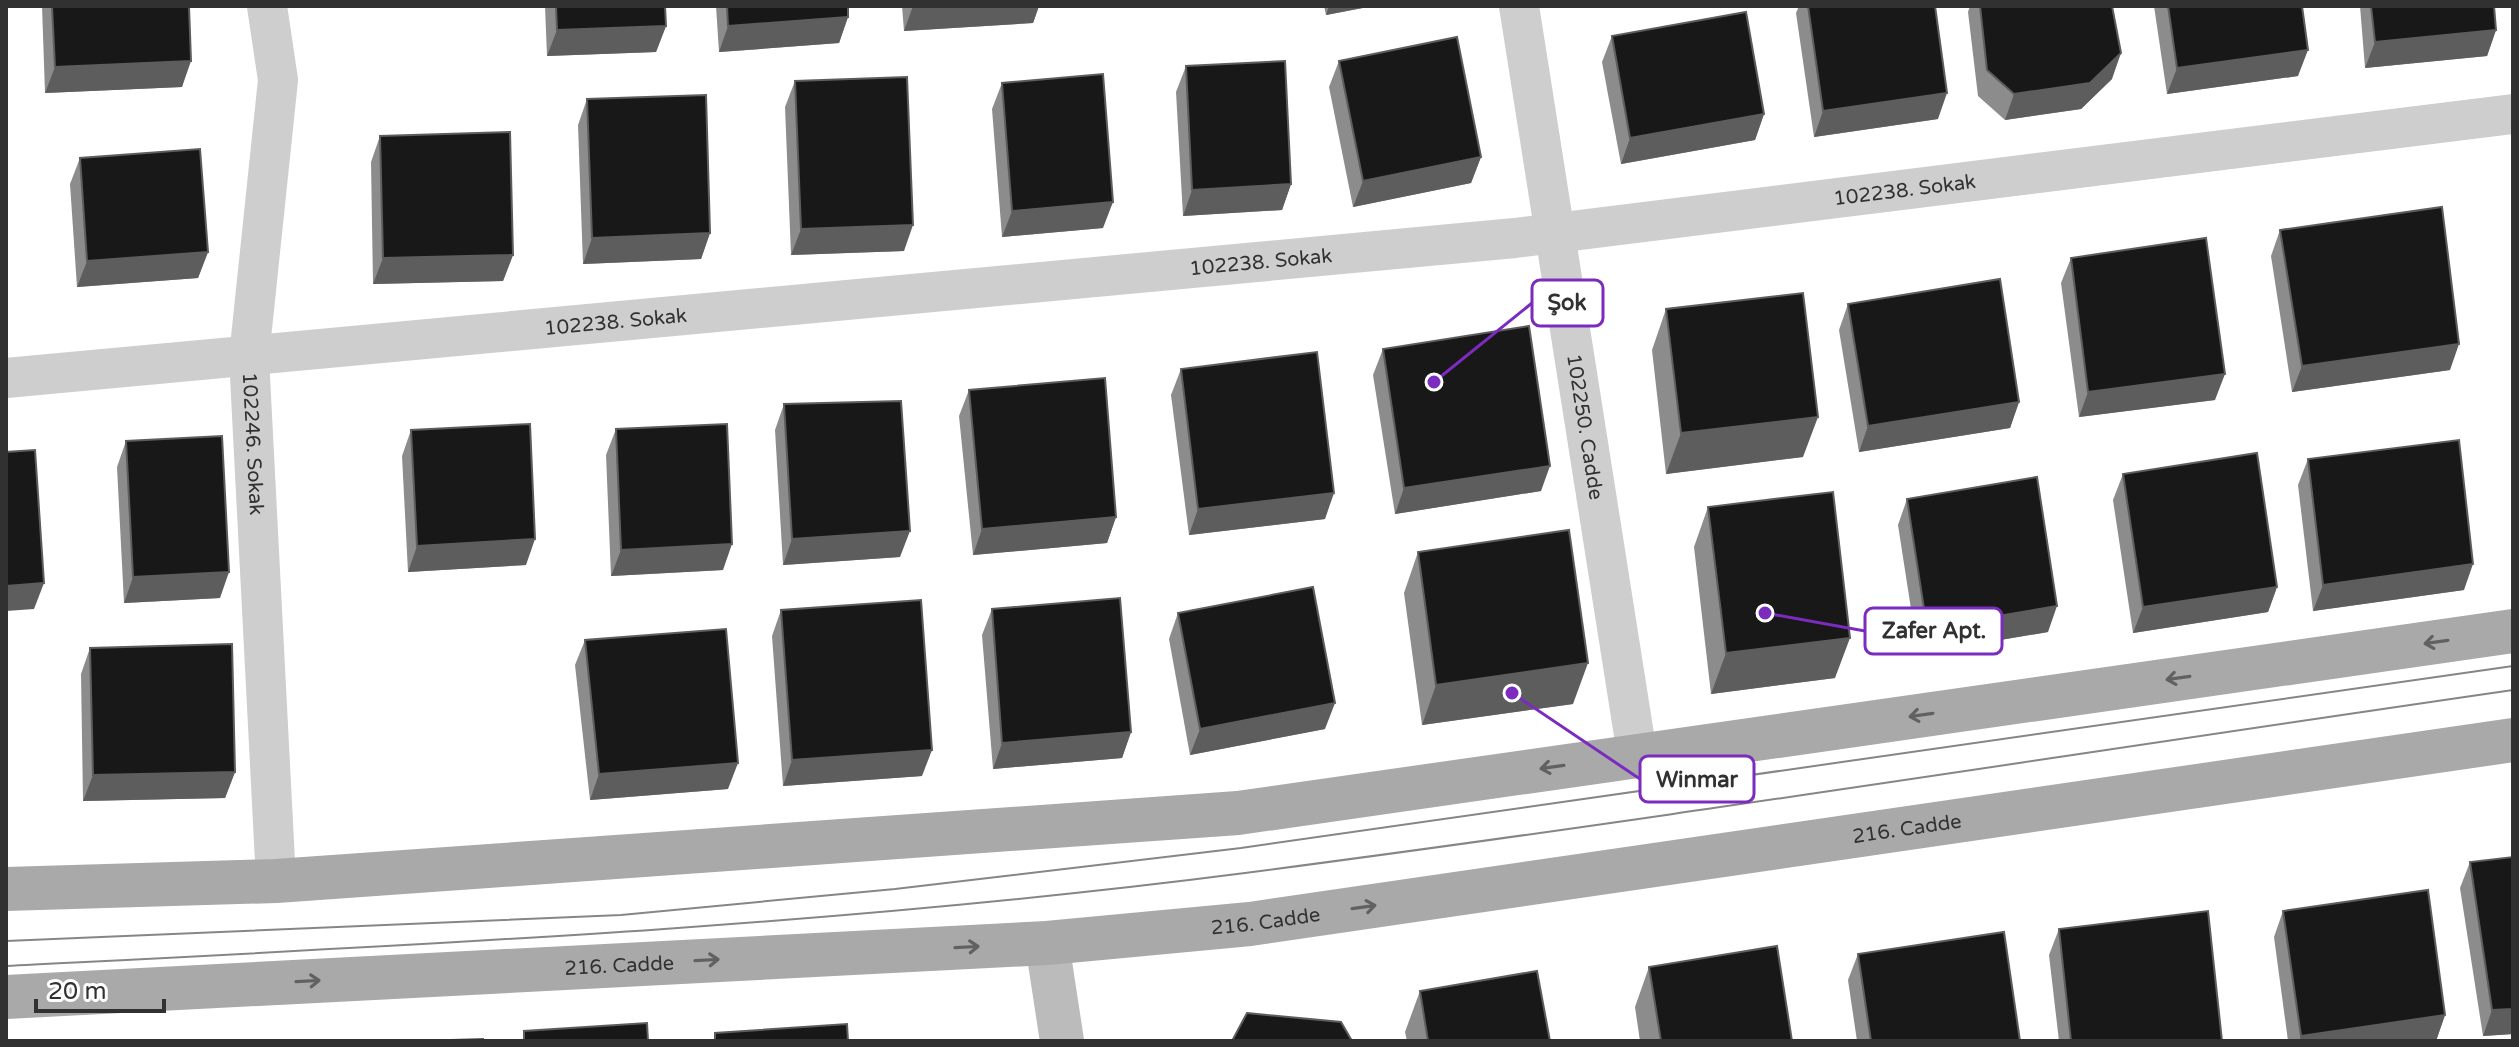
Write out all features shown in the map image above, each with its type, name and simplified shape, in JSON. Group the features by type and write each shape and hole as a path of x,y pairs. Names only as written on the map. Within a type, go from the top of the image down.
{"main road":[{"path":"6,889 276,881 1238,813 2513,631"},
{"name":"216. Cadde","path":"6,997 1047,943 1250,924 2507,744"}],"street":[{"name":"102246. Sokak","path":"267,6 278,80 249,357 276,881"},
{"name":"102250. Cadde","path":"1519,6 1637,754"},
{"name":"102238. Sokak","path":"6,378 1557,233 2513,114"},
{"path":"1047,943 1062,1041"}],"building":[{"path":"52,6 189,6 191,61 55,67"},
{"path":"556,6 665,6 666,26 557,30"},
{"path":"727,6 848,6 848,17 728,26"},
{"path":"1808,6 1935,6 1947,93 1823,111"},
{"path":"1980,6 2112,6 2121,53 2090,83 2014,94 1987,70"},
{"path":"2168,6 2302,6 2308,50 2177,68"},
{"path":"2371,6 2494,6 2496,30 2375,42"},
{"path":"1746,12 1764,114 1630,138 1612,36"},
{"path":"1457,37 1481,157 1363,181 1339,61"},
{"path":"1285,61 1291,184 1192,190 1186,66"},
{"path":"1103,74 1113,202 1012,211 1002,83"},
{"path":"907,77 913,225 801,229 795,81"},
{"path":"706,95 710,233 592,238 587,99"},
{"path":"510,132 513,255 383,258 380,136"},
{"path":"200,149 208,252 87,261 80,158"},
{"path":"2442,207 2459,344 2302,366 2280,230"},
{"path":"2206,238 2225,374 2088,392 2071,258"},
{"path":"2000,279 2019,402 1868,426 1848,304"},
{"path":"1803,293 1818,417 1681,433 1666,309"},
{"path":"1529,326 1550,466 1404,488 1383,349"},
{"path":"1317,352 1334,493 1198,509 1181,369"},
{"path":"1105,378 1116,517 982,529 969,390"},
{"path":"901,401 910,531 792,539 784,404"},
{"path":"530,424 535,539 417,546 411,430"},
{"path":"727,424 732,544 621,550 616,429"},
{"path":"222,436 229,572 133,577 126,441"},
{"path":"2459,440 2473,564 2323,585 2308,459"},
{"path":"35,450 44,583 6,586 6,452"},
{"path":"2257,453 2277,587 2143,607 2123,474"},
{"path":"2037,477 2057,606 1927,628 1907,499"},
{"path":"1833,492 1850,638 1726,653 1708,507"},
{"path":"1569,530 1588,663 1436,685 1418,552"},
{"path":"1313,587 1335,703 1200,729 1178,613"},
{"path":"1120,598 1131,732 1002,743 992,609"},
{"path":"921,600 932,750 792,760 781,610"},
{"path":"726,629 738,763 599,774 585,640"},
{"path":"232,644 235,772 93,775 90,648"},
{"path":"2513,857 2513,1009 2492,1010 2470,862"},
{"path":"2428,890 2445,1015 2301,1036 2283,911"},
{"path":"2208,911 2222,1041 2071,1041 2059,929"},
{"path":"2004,932 2020,1041 1871,1041 1858,954"},
{"path":"1777,946 1792,1041 1661,1041 1649,967"},
{"path":"1537,971 1550,1041 1428,1041 1420,991"},
{"path":"1247,1013 1341,1022 1352,1041 1232,1041"},
{"path":"647,1023 648,1041 524,1041 524,1031"},
{"path":"847,1024 848,1041 715,1041 715,1033"},
{"path":"483,1039 483,1041 417,1041"}],"tram line":[{"path":"6,941 621,915 895,889 1241,848 2513,666"},
{"path":"6,966 627,932 1091,891 1562,830 2513,690"}],"place":[{"name":"Şok","path":"1434,382"},
{"name":"Zafer Apt.","path":"1765,613"},
{"name":"Winmar","path":"1512,693"}]}
